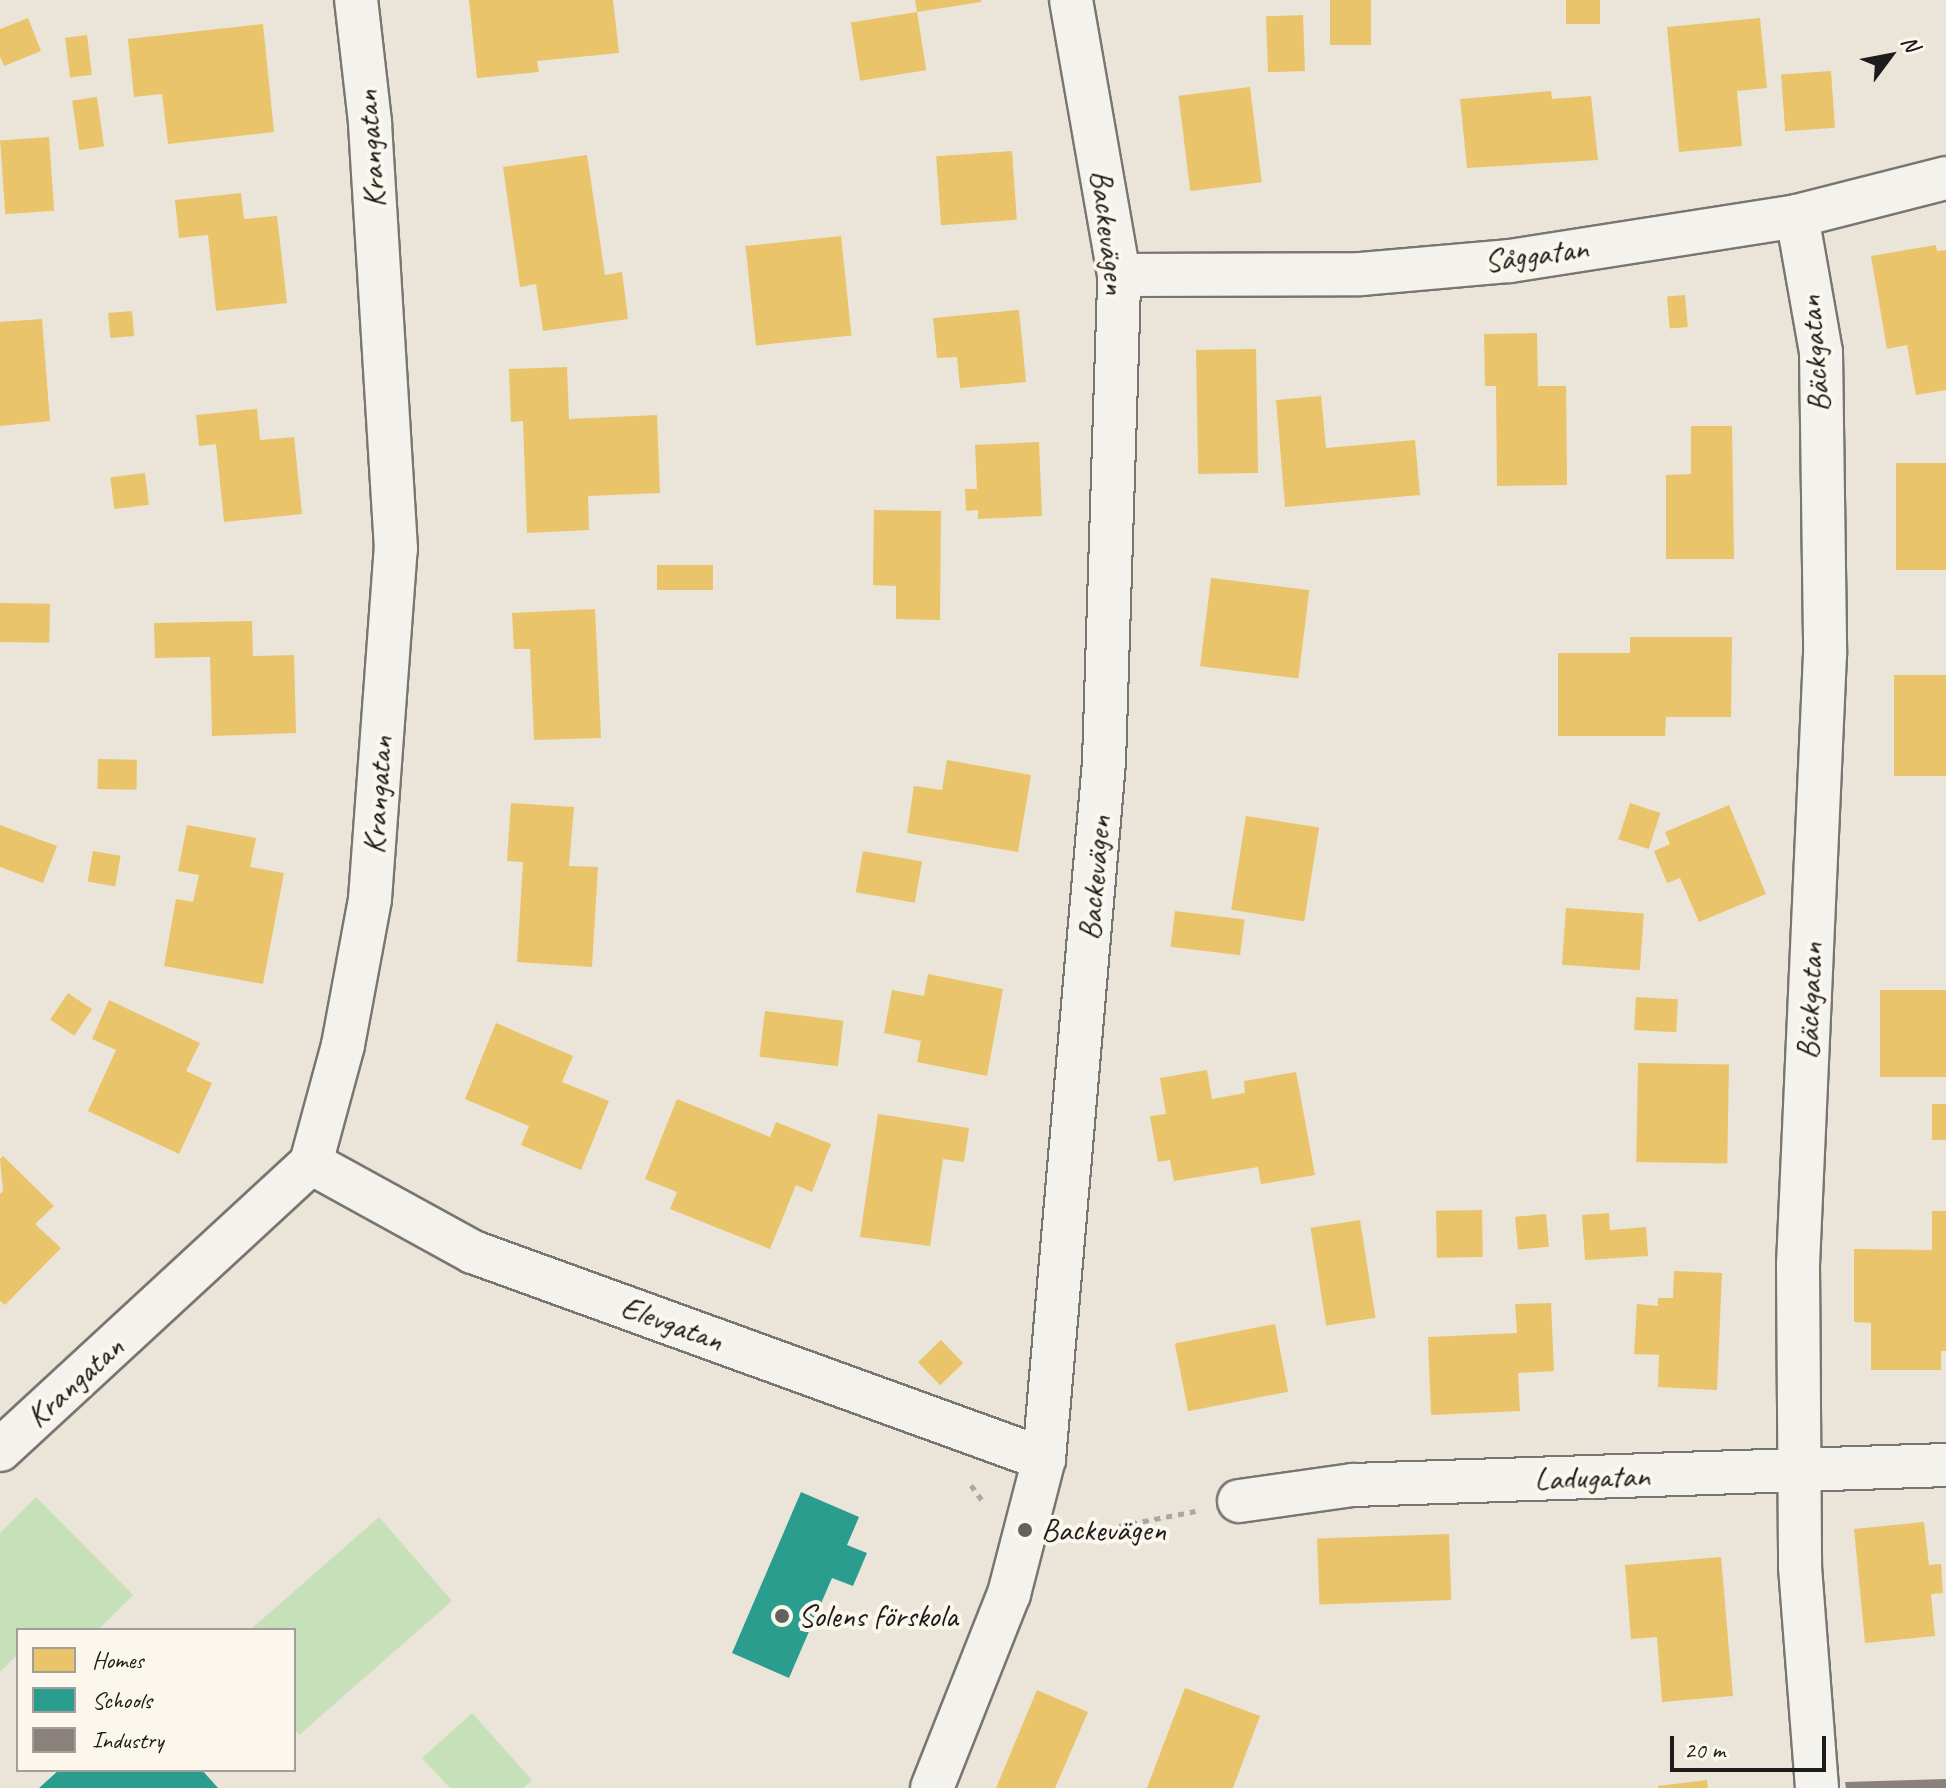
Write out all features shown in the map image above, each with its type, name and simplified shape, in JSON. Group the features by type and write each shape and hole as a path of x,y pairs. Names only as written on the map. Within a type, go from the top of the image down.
{"street":[{"name":"Krangatan","path":"0,1450 311,1163 343,1045 370,899 396,549 370,122 356,0"},
{"name":"Backevägen","path":"932,1788 1009,1594 1044,1459 1104,762 1119,275 1071,0"},
{"name":"Såggatan","path":"1119,275 1361,274 1510,261 1797,216 1946,178"},
{"name":"Bäckgatan","path":"1797,216 1821,352 1825,654 1798,1265 1800,1567 1817,1788"},
{"name":"Elevgatan","path":"311,1163 473,1252 1044,1459"},
{"name":"Ladugatan","path":"1239,1501 1353,1485 1946,1465"}],"green space":[{"path":"36,1497 133,1595 100,1628 16,1628 16,1656 0,1672 0,1533"},
{"path":"379,1517 452,1601 299,1735 296,1731 296,1628 252,1628"},
{"path":"472,1713 532,1780 523,1788 450,1788 422,1758"}],"building: Homes":[{"path":"469,0 613,0 619,53 537,61 539,72 477,78"},
{"path":"915,0 981,0 981,2 917,12"},
{"path":"1330,0 1371,0 1371,45 1330,45"},
{"path":"1566,0 1600,0 1600,24 1566,24"},
{"path":"917,12 926,70 860,81 851,22"},
{"path":"1303,15 1305,71 1268,72 1266,16"},
{"path":"28,18 41,51 4,66 0,56 0,29"},
{"path":"1760,18 1767,88 1737,91 1742,146 1679,152 1667,27"},
{"path":"263,24 274,132 168,144 162,94 134,97 128,39"},
{"path":"87,35 92,75 70,77 65,38"},
{"path":"1831,71 1835,128 1785,131 1781,74"},
{"path":"1250,87 1262,182 1190,191 1179,96"},
{"path":"1551,91 1552,99 1591,96 1598,160 1467,168 1460,99"},
{"path":"97,97 104,147 79,150 72,100"},
{"path":"49,137 54,211 5,214 0,140"},
{"path":"1012,151 1017,220 941,225 936,156"},
{"path":"587,155 605,275 622,272 628,319 543,331 536,284 520,287 503,167"},
{"path":"241,193 244,219 277,216 287,303 216,311 208,235 179,238 175,200"},
{"path":"841,236 851,335 756,345 746,246"},
{"path":"1936,245 1937,251 1946,250 1946,390 1916,395 1907,345 1887,349 1871,256"},
{"path":"1685,295 1688,327 1670,328 1667,297"},
{"path":"1019,310 1026,382 960,388 957,357 937,358 933,318"},
{"path":"132,311 134,336 110,338 108,313"},
{"path":"42,319 50,421 0,426 0,322"},
{"path":"1537,333 1538,386 1566,386 1567,485 1497,486 1496,386 1485,386 1484,334"},
{"path":"1256,349 1258,473 1198,474 1196,350"},
{"path":"567,367 569,419 657,415 660,493 588,496 589,530 527,533 523,421 511,422 509,369"},
{"path":"1321,396 1326,448 1415,440 1420,495 1285,507 1276,400"},
{"path":"257,409 260,440 294,437 302,514 224,522 216,444 199,446 196,415"},
{"path":"1691,426 1732,426 1734,559 1666,559 1666,475 1691,474"},
{"path":"1039,442 1042,516 978,519 978,510 966,511 965,489 977,489 975,445"},
{"path":"1896,463 1946,463 1946,570 1896,570"},
{"path":"145,473 149,505 114,509 110,477"},
{"path":"874,510 941,511 940,620 896,619 896,586 873,585"},
{"path":"657,565 713,565 713,590 657,590"},
{"path":"1211,578 1309,590 1298,678 1200,666"},
{"path":"0,603 50,604 49,643 0,642"},
{"path":"595,609 601,738 534,740 530,649 514,649 512,613"},
{"path":"252,621 253,656 294,655 296,733 212,736 210,657 155,658 154,623"},
{"path":"1630,637 1732,637 1731,717 1666,717 1665,736 1558,736 1558,653 1630,653"},
{"path":"1894,675 1946,675 1946,776 1894,776"},
{"path":"98,759 137,760 136,790 97,789"},
{"path":"947,760 1031,775 1018,852 907,833 914,786 942,790"},
{"path":"511,803 574,807 569,866 598,867 592,967 517,962 523,862 507,861"},
{"path":"1630,803 1660,813 1649,849 1618,839"},
{"path":"1729,805 1766,894 1699,922 1680,878 1667,883 1654,851 1670,844 1665,832"},
{"path":"1246,816 1319,828 1304,921 1231,910"},
{"path":"0,825 57,846 43,883 0,867"},
{"path":"187,825 256,838 250,867 284,873 263,984 164,966 176,899 193,902 199,875 178,871"},
{"path":"93,851 121,856 115,886 88,882"},
{"path":"863,851 922,861 915,903 856,892"},
{"path":"1566,908 1644,913 1640,970 1562,965"},
{"path":"1175,911 1244,920 1240,955 1171,947"},
{"path":"928,974 1003,989 987,1076 917,1062 921,1041 884,1033 892,990 924,996"},
{"path":"1880,990 1946,990 1946,1077 1880,1077"},
{"path":"68,993 92,1009 74,1036 50,1020"},
{"path":"1636,997 1678,999 1676,1032 1634,1030"},
{"path":"109,1000 200,1043 186,1071 212,1083 179,1154 88,1111 116,1050 92,1039"},
{"path":"765,1011 843,1021 838,1066 759,1057"},
{"path":"496,1023 573,1056 562,1082 609,1101 581,1170 521,1145 529,1126 465,1099"},
{"path":"1638,1063 1729,1065 1727,1164 1636,1162"},
{"path":"1207,1070 1212,1099 1245,1093 1244,1081 1296,1072 1315,1175 1261,1184 1258,1167 1174,1181 1170,1160 1158,1162 1150,1116 1166,1114 1160,1078"},
{"path":"677,1099 770,1137 776,1122 831,1144 812,1192 796,1185 770,1249 670,1209 677,1192 645,1179"},
{"path":"1932,1104 1946,1104 1946,1140 1932,1140"},
{"path":"878,1114 969,1128 964,1162 943,1159 930,1246 860,1237"},
{"path":"3,1156 54,1206 35,1224 61,1248 5,1305 0,1301 0,1194 3,1191 0,1159"},
{"path":"1482,1210 1483,1257 1437,1258 1436,1211"},
{"path":"1932,1211 1946,1211 1946,1351 1941,1351 1941,1370 1871,1370 1871,1323 1854,1322 1854,1249 1932,1250"},
{"path":"1609,1213 1610,1230 1646,1227 1648,1256 1585,1260 1582,1215"},
{"path":"1546,1214 1549,1247 1518,1250 1515,1217"},
{"path":"1360,1220 1375,1318 1326,1326 1311,1228"},
{"path":"1674,1271 1722,1273 1717,1390 1658,1387 1659,1355 1634,1354 1637,1304 1658,1306 1658,1298 1673,1298"},
{"path":"1551,1303 1554,1371 1518,1373 1520,1411 1431,1415 1428,1337 1517,1333 1515,1304"},
{"path":"1275,1324 1288,1392 1188,1411 1175,1343"},
{"path":"941,1340 963,1363 940,1385 918,1362"},
{"path":"1924,1522 1929,1565 1941,1564 1943,1593 1931,1594 1935,1636 1865,1643 1854,1529"},
{"path":"1449,1534 1451,1600 1319,1605 1317,1539"},
{"path":"1721,1557 1733,1696 1662,1702 1657,1637 1631,1639 1625,1565"},
{"path":"1185,1688 1260,1716 1233,1788 1147,1788"},
{"path":"1037,1690 1088,1712 1055,1788 996,1788"},
{"path":"1707,1780 1708,1788 1658,1788 1658,1786"}],"building: Schools":[{"name":"Solens förskola","path":"801,1492 859,1517 847,1545 867,1553 853,1586 832,1578 789,1678 732,1653"},
{"path":"57,1772 204,1772 218,1788 39,1788"}],"building: Industry":[{"path":"1946,1779 1946,1788 1846,1788 1845,1782"}],"place":[{"name":"Backevägen","path":"1025,1530"},
{"name":"Solens förskola","path":"782,1616"}]}
